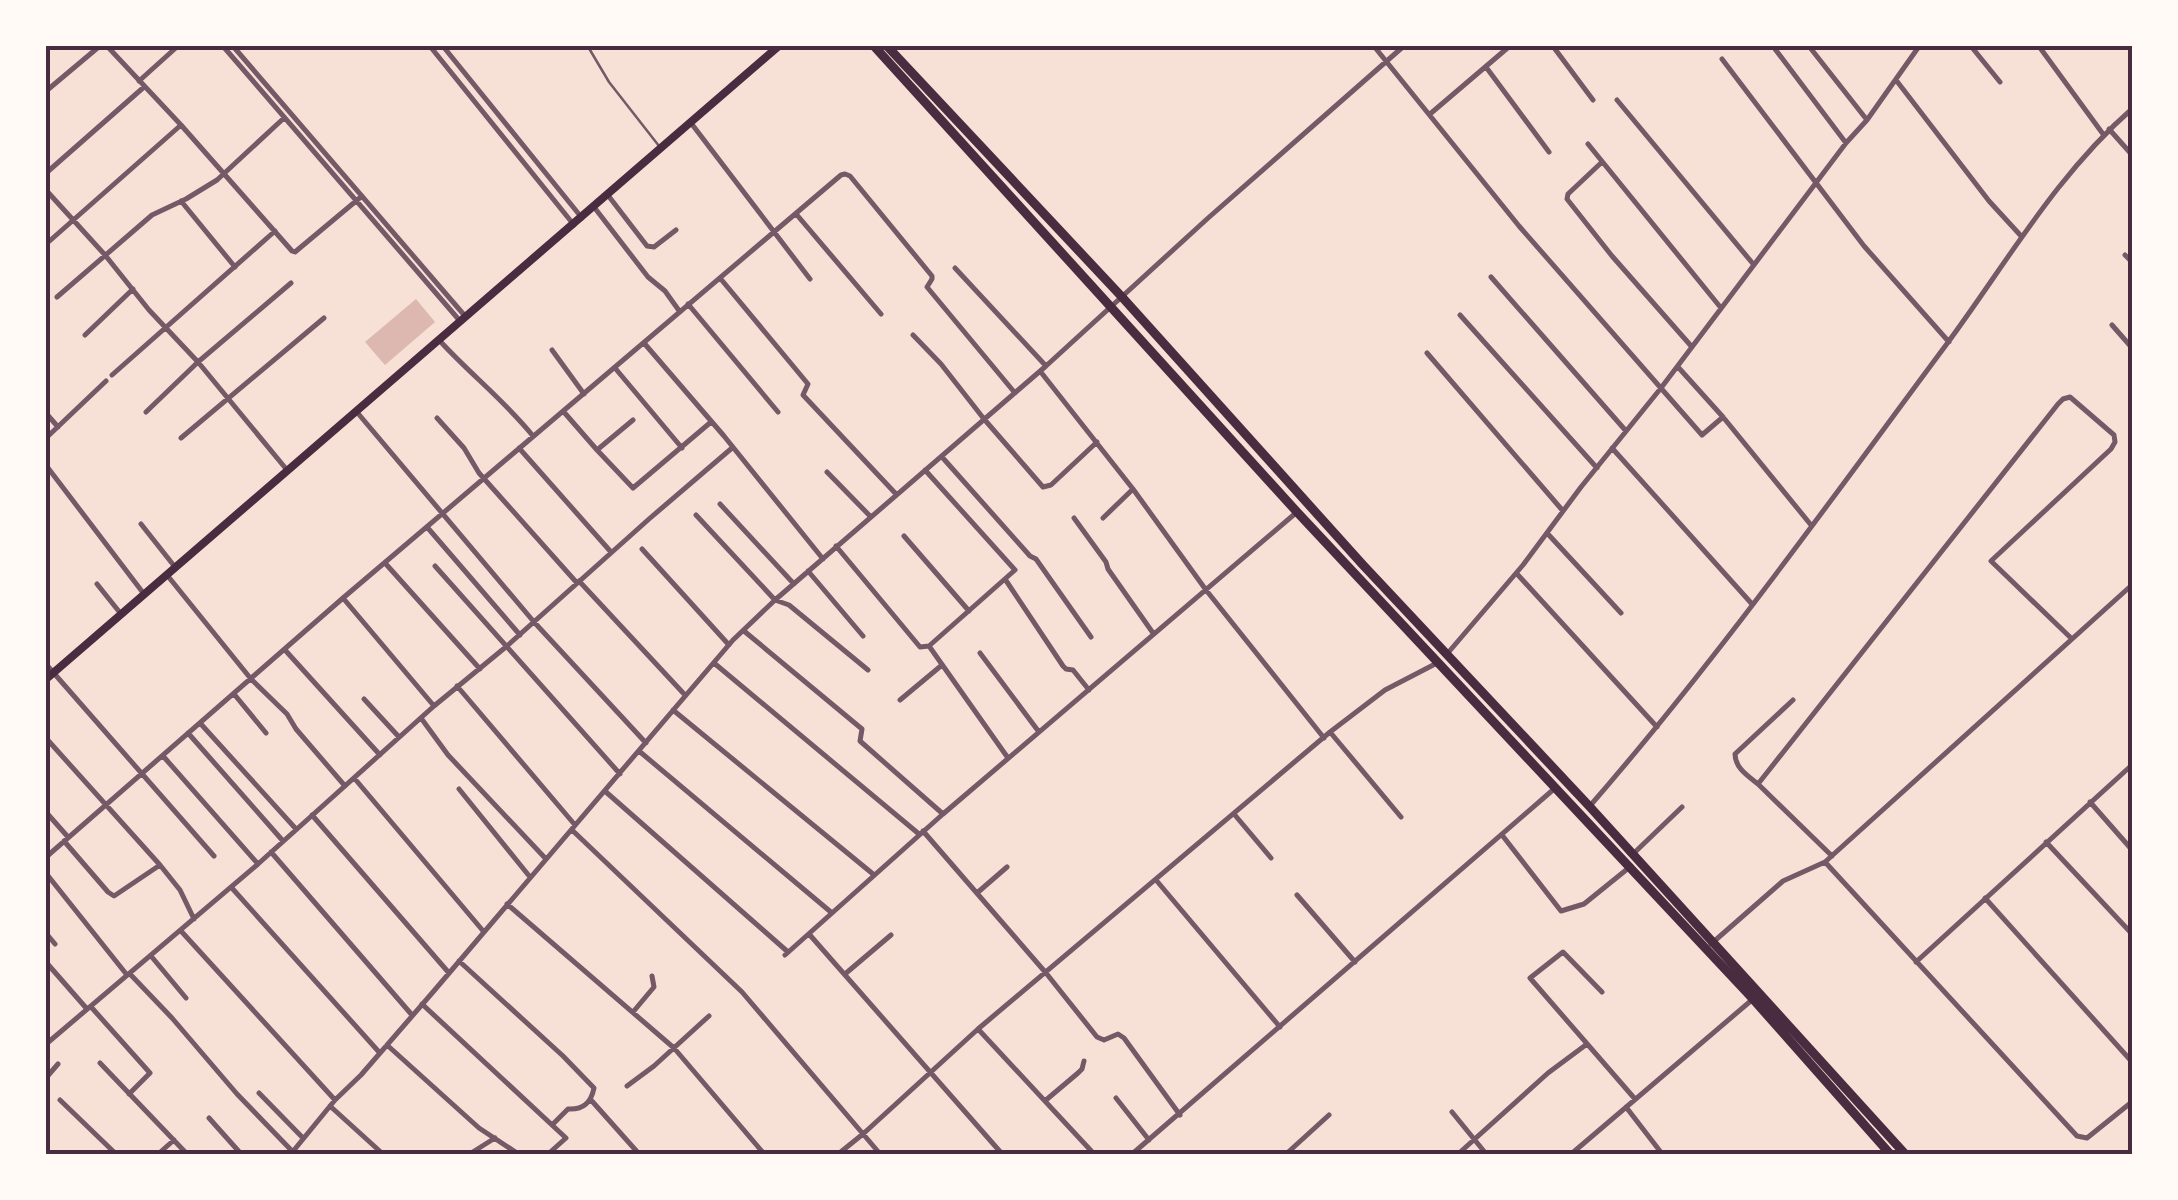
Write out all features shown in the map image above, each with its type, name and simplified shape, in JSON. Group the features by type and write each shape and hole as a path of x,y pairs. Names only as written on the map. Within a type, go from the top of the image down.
{"highway":[{"path":"873,45 1297,512 1632,854 1753,1000 1891,1155"},
{"path":"886,45 1122,297 1556,787 1586,811 1631,866 1906,1155"}],"main road":[{"path":"45,680 780,45"}],"street":[{"path":"45,92 104,45 295,252 359,198"},
{"path":"45,174 179,45"},
{"path":"222,45 250,71"},
{"path":"232,45 287,115 463,319"},
{"path":"429,45 574,225"},
{"path":"442,45 582,218"},
{"path":"1373,45 1518,224 1702,436 1723,417"},
{"path":"45,872 129,975 292,1153 743,631 1405,45"},
{"path":"1430,115 1512,45"},
{"path":"1552,45 1593,100"},
{"path":"1772,45 1846,144"},
{"path":"1808,45 1867,120"},
{"path":"837,1155 978,1029 1330,732 1385,690 1442,659 1516,574 1661,388 1920,45"},
{"path":"1970,45 2000,82"},
{"path":"2038,45 2106,132 2133,156"},
{"path":"439,58 448,52"},
{"path":"1722,58 1864,246 1948,342"},
{"path":"448,68 456,62"},
{"path":"1486,67 1549,152"},
{"path":"1896,80 2022,237"},
{"path":"1617,100 1754,265"},
{"path":"1586,811 1752,604 2074,167 2133,108"},
{"path":"57,297 152,215 181,202 223,174 287,115"},
{"path":"691,122 810,279"},
{"path":"45,245 181,125"},
{"path":"1588,144 1721,308"},
{"path":"1602,162 1568,194 1568,199 1612,256 1692,346"},
{"path":"45,858 343,598 842,175 849,175 932,276 927,287 1015,393"},
{"path":"542,186 550,179"},
{"path":"45,189 288,470"},
{"path":"608,194 650,248 676,230"},
{"path":"181,202 235,267"},
{"path":"594,206 680,312"},
{"path":"797,215 882,314"},
{"path":"112,375 275,232"},
{"path":"2125,256 2133,263"},
{"path":"955,268 1043,368 1206,590 1324,738"},
{"path":"1491,277 1626,431"},
{"path":"720,278 807,382 802,395 896,494"},
{"path":"146,412 291,283"},
{"path":"84,334 133,290"},
{"path":"688,304 778,412"},
{"path":"1460,315 1597,468"},
{"path":"181,438 324,318"},
{"path":"2112,325 2133,349"},
{"path":"913,335 1043,487 1049,486 1097,442"},
{"path":"438,340 508,406 533,436"},
{"path":"644,343 823,559"},
{"path":"552,350 584,394"},
{"path":"1426,352 1563,511"},
{"path":"1677,366 1811,526"},
{"path":"615,368 682,448"},
{"path":"45,439 106,381"},
{"path":"1758,784 2062,399 2070,397 2114,435 2115,442 1991,561 2072,639"},
{"path":"45,412 58,427"},
{"path":"356,412 534,622 646,742"},
{"path":"563,412 633,488 712,422"},
{"path":"437,418 460,442 474,466 578,582 686,695"},
{"path":"597,450 632,420"},
{"path":"519,448 612,552"},
{"path":"45,1034 48,1043 181,931 732,448"},
{"path":"1612,448 1752,604"},
{"path":"942,457 1036,559 1091,637"},
{"path":"45,464 144,594"},
{"path":"836,546 920,647 929,646 1015,570 925,470"},
{"path":"827,472 870,516"},
{"path":"1102,518 1133,489"},
{"path":"720,504 794,584"},
{"path":"605,791 786,954 942,814 1297,512"},
{"path":"696,516 775,600 789,605 868,670"},
{"path":"1074,518 1153,634"},
{"path":"141,524 175,567"},
{"path":"427,527 520,634"},
{"path":"1547,533 1621,614"},
{"path":"904,536 969,611"},
{"path":"642,548 729,645"},
{"path":"385,564 480,669"},
{"path":"435,566 620,774"},
{"path":"808,571 863,636"},
{"path":"167,574 346,787"},
{"path":"1516,574 1657,727"},
{"path":"1005,579 1063,666 1072,670 1088,690"},
{"path":"97,584 121,614"},
{"path":"1709,946 1783,881 1825,862 2133,584"},
{"path":"343,598 434,706"},
{"path":"743,631 862,728 860,741 942,814"},
{"path":"929,646 1008,758"},
{"path":"286,650 380,755"},
{"path":"980,653 1039,732"},
{"path":"714,663 921,833 977,893 1100,1040 1121,1035 1180,1114"},
{"path":"45,664 214,856"},
{"path":"900,700 942,665"},
{"path":"457,686 574,828 742,992 882,1155"},
{"path":"234,694 266,732"},
{"path":"364,699 399,737"},
{"path":"1794,700 1734,758 1832,856"},
{"path":"673,710 873,874"},
{"path":"421,718 467,776 546,859"},
{"path":"200,722 296,829"},
{"path":"1330,732 1401,818"},
{"path":"188,733 284,841"},
{"path":"45,737 160,865 188,902 194,919"},
{"path":"639,752 832,913"},
{"path":"163,756 258,864"},
{"path":"1916,962 2133,764"},
{"path":"355,779 484,932"},
{"path":"1132,1155 1556,787"},
{"path":"459,789 530,877"},
{"path":"2090,802 2133,851"},
{"path":"1632,854 1682,807"},
{"path":"45,811 114,896 160,865"},
{"path":"1234,814 1271,858"},
{"path":"312,815 449,973"},
{"path":"1502,835 1561,912 1584,904 1631,866"},
{"path":"2046,842 2133,935"},
{"path":"271,852 412,1016"},
{"path":"1825,862 2077,1136 2086,1138 2133,1101"},
{"path":"977,893 1007,868"},
{"path":"1156,880 1280,1028"},
{"path":"230,887 380,1052"},
{"path":"1297,895 1355,962"},
{"path":"1985,898 2133,1063"},
{"path":"507,904 674,1048 765,1155"},
{"path":"181,931 332,1103 384,1155"},
{"path":"45,932 55,944"},
{"path":"809,934 1003,1155"},
{"path":"845,974 891,935"},
{"path":"1602,992 1563,952 1530,978 1635,1099"},
{"path":"151,956 186,998"},
{"path":"45,961 150,1073 130,1094"},
{"path":"459,962 593,1087 590,1100 582,1108 568,1109 553,1124"},
{"path":"633,1012 652,992 652,976"},
{"path":"1570,1155 1753,1000"},
{"path":"422,1004 566,1138 547,1155"},
{"path":"627,1086 709,1016"},
{"path":"978,1029 1095,1155"},
{"path":"1457,1155 1548,1073 1587,1044"},
{"path":"387,1045 480,1128 520,1155"},
{"path":"1046,1100 1078,1073 1084,1062"},
{"path":"100,1063 188,1155"},
{"path":"45,1079 58,1064"},
{"path":"260,1094 303,1138"},
{"path":"1116,1098 1149,1140"},
{"path":"60,1100 117,1155"},
{"path":"590,1100 640,1155"},
{"path":"1626,1107 1663,1155"},
{"path":"1452,1112 1488,1155"},
{"path":"1285,1155 1329,1116"},
{"path":"209,1118 242,1155"},
{"path":"468,1155 495,1138"},
{"path":"157,1155 174,1140"}],"lane":[{"path":"590,50 609,82 660,147"}],"shaded area":[{"path":"416,299 435,322 385,365 365,342"}]}
